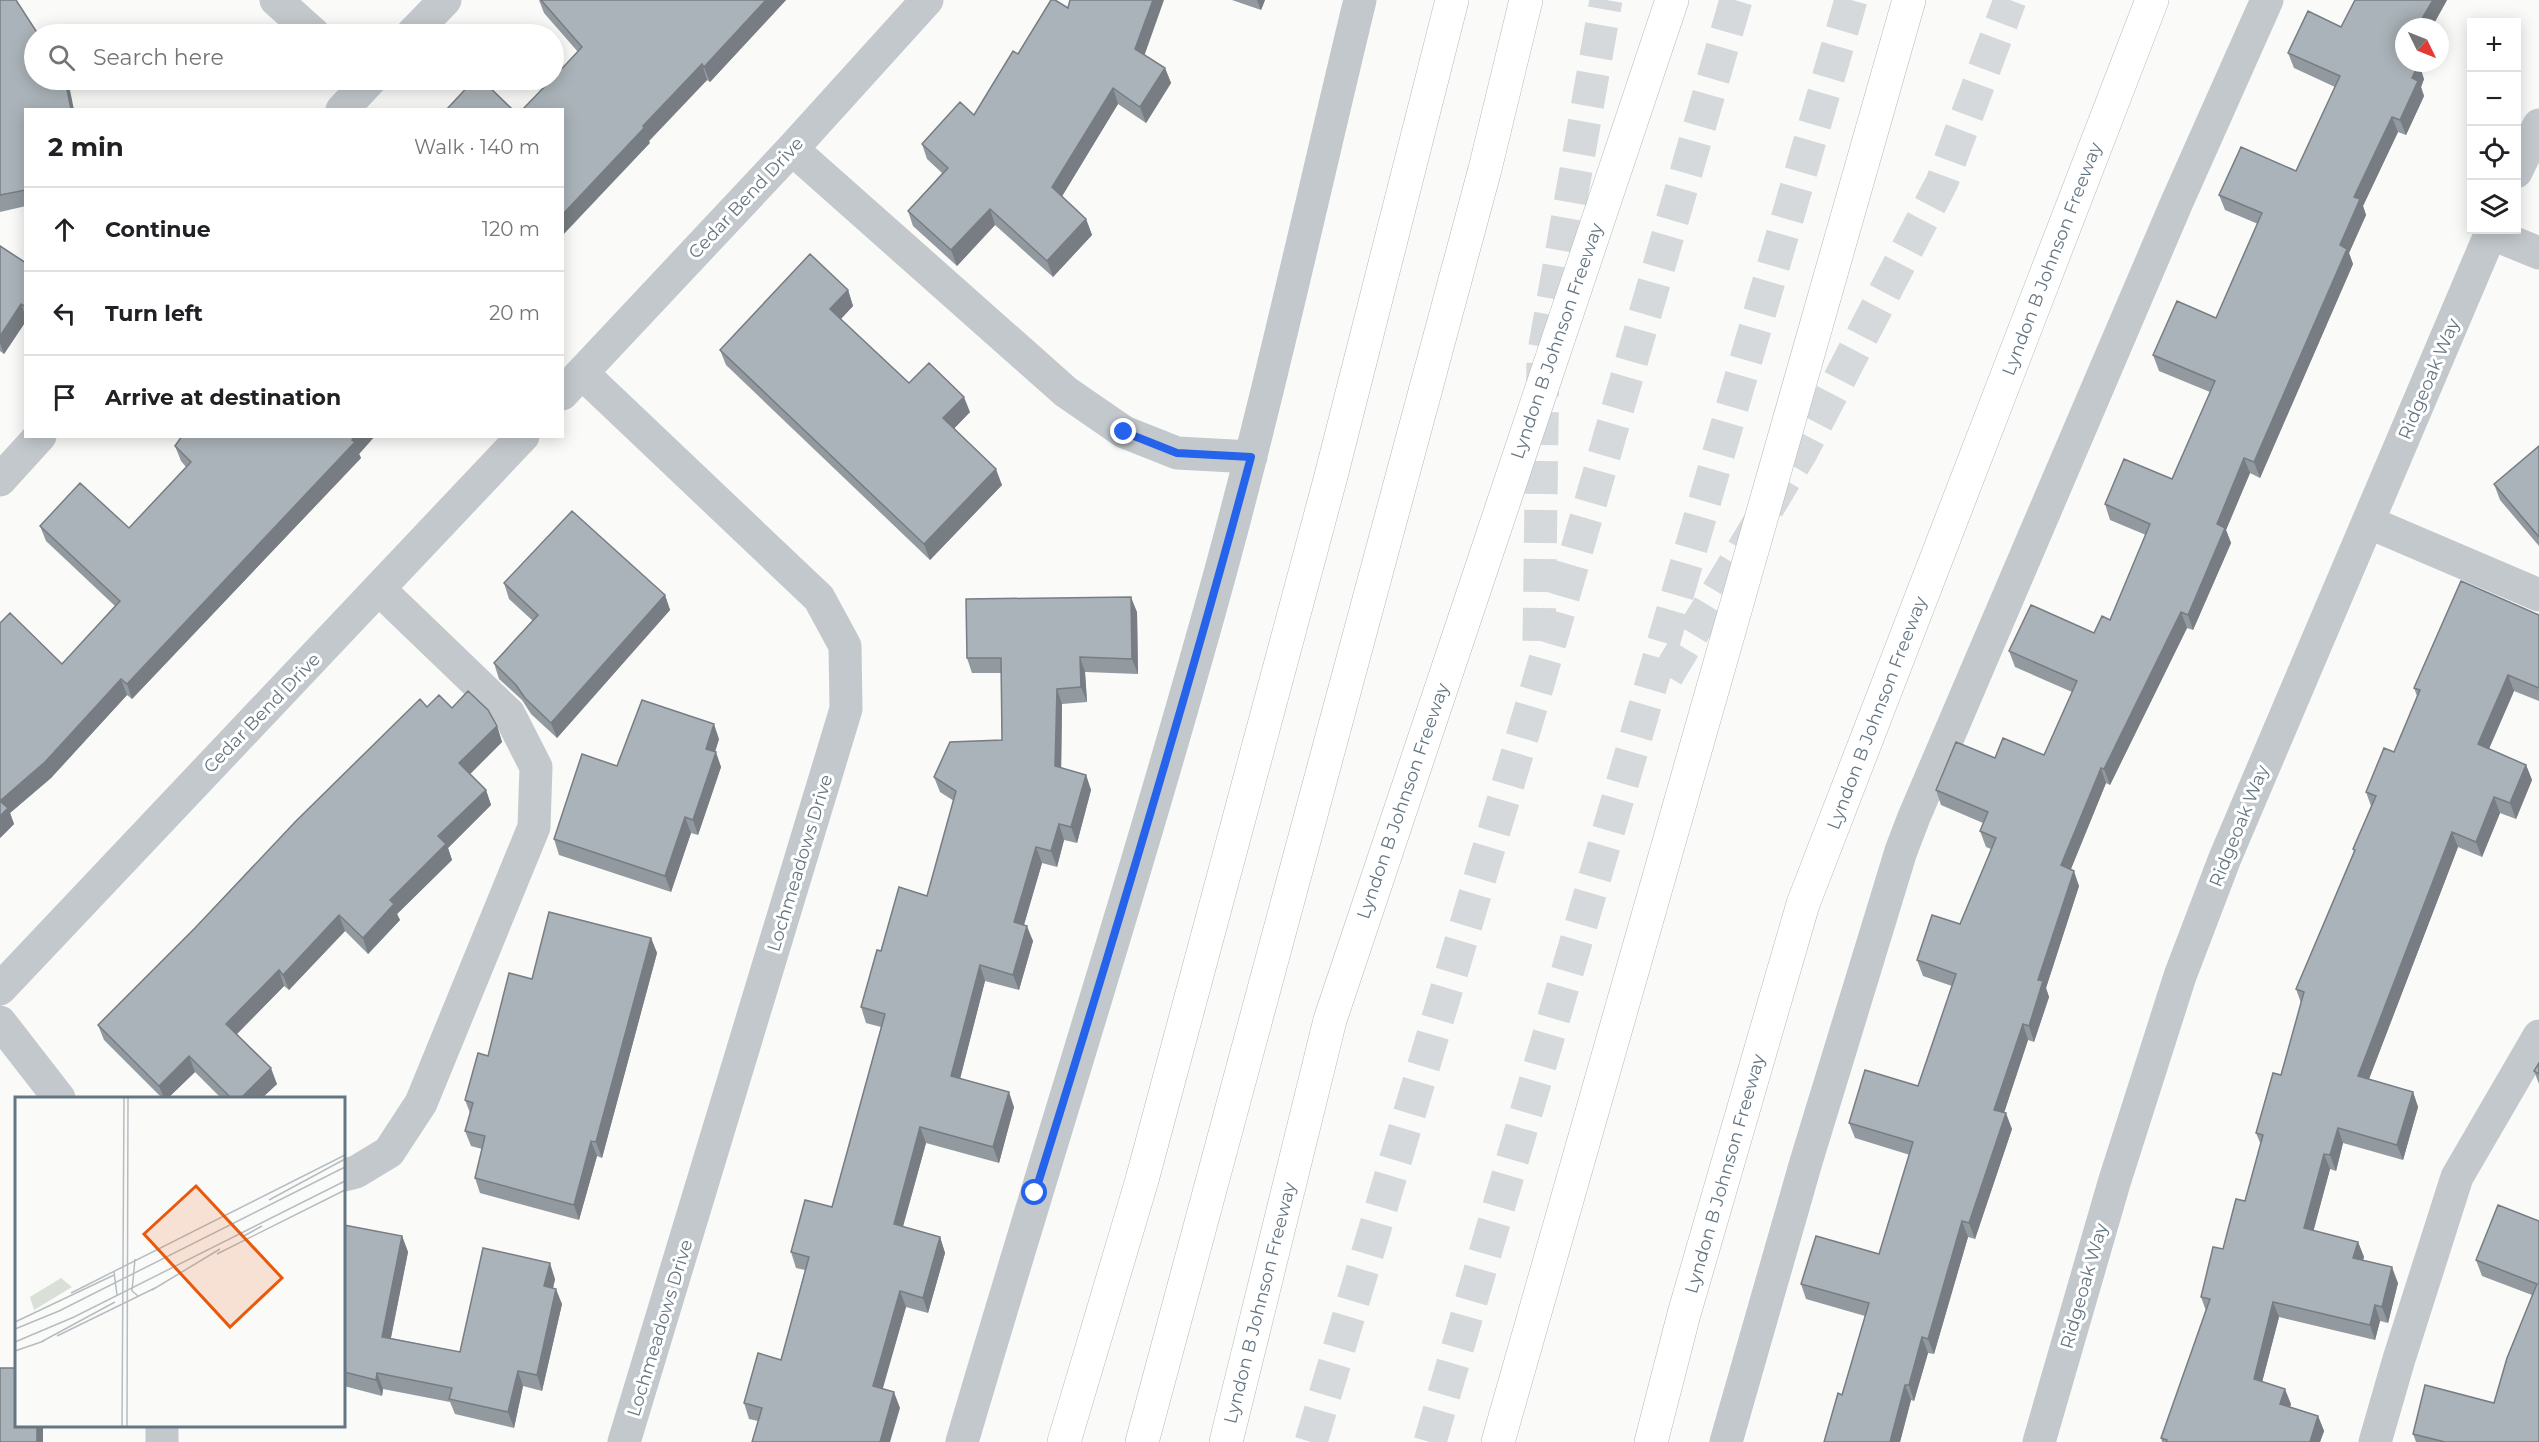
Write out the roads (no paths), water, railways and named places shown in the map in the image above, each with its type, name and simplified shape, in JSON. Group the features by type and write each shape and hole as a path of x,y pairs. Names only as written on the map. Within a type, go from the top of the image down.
{"main road":[{"path":"1064,1442 1142,1180 1328,488 1452,0"},
{"path":"1142,1442 1482,180 1526,0"},
{"name":"Lyndon B Johnson Freeway","path":"1226,1442 1330,1020 1672,0"},
{"path":"1498,1442 1909,0"},
{"name":"Lyndon B Johnson Freeway","path":"1651,1442 1684,1314 1803,904 2152,0"}],"street":[{"path":"276,0 303,24"},
{"path":"421,24 444,0"},
{"name":"Cedar Bend Drive","path":"572,383 792,149 927,0"},
{"path":"962,1442 1035,1193 1125,901 1211,605 1251,457 1360,0"},
{"path":"1726,1442 1806,1162 1901,851 2168,224 2267,0"},
{"path":"344,108 359,90"},
{"path":"2521,163 2539,125"},
{"path":"792,149 1066,392 1124,432 1177,453 1251,457"},
{"name":"Ridgeoak Way","path":"2039,1442 2114,1184 2180,976 2230,847 2490,234"},
{"path":"2498,234 2539,253"},
{"name":"Lochmeadows Drive","path":"572,383 819,598 845,646 846,709 630,1429 624,1442"},
{"path":"0,480 38,438"},
{"name":"Cedar Bend Drive","path":"0,989 380,590 521,438"},
{"path":"2368,522 2539,595"},
{"path":"345,1175 356,1172 389,1152 421,1103 534,827 536,767 509,714 380,590"},
{"path":"0,1022 58,1097"},
{"path":"2375,1442 2457,1177 2539,1036"}],"tunnel":[{"path":"1539,641 1543,357 1606,0"},
{"path":"1311,1442 1538,684 1736,0"},
{"path":"1430,1442 1851,0"},
{"path":"1667,676 1802,451 1942,182 2010,0"}]}
